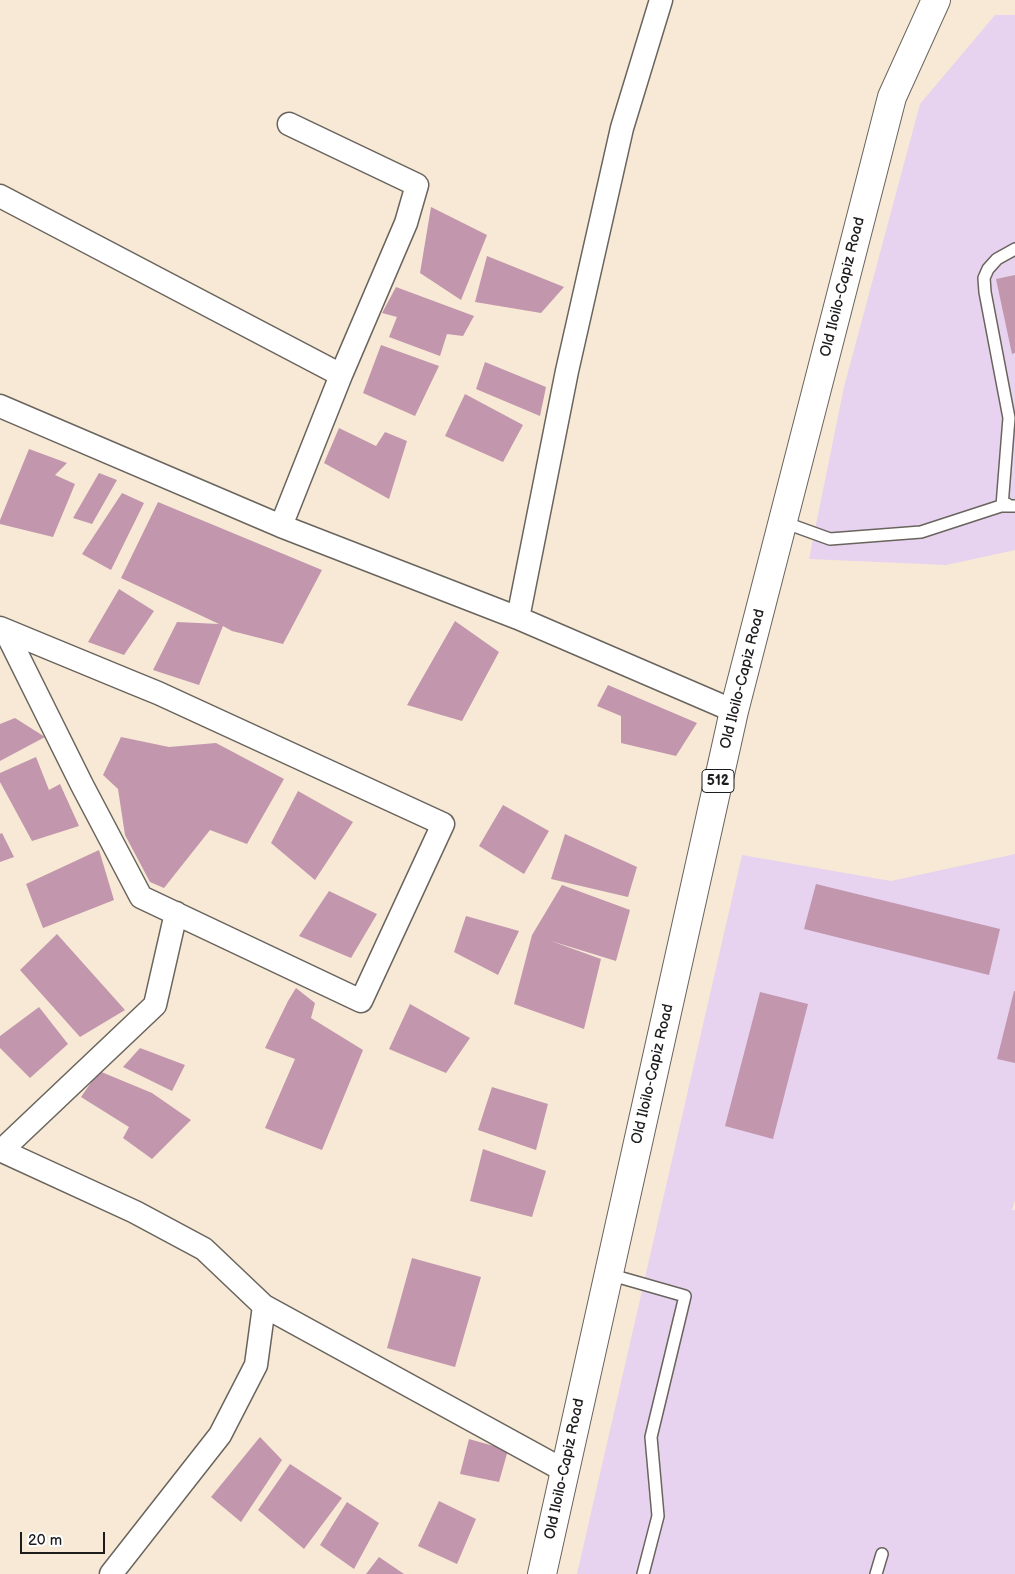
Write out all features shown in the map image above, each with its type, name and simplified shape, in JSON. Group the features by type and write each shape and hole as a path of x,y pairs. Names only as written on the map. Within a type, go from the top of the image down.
{"main road":[{"name":"Old Iloilo-Capiz Road","path":"542,1574 734,711 892,97 936,0"}],"street":[{"path":"518,618 567,371 622,128 662,0"},
{"path":"281,526 341,375 406,223 417,185 289,124"},
{"path":"0,196 341,375"},
{"path":"0,406 281,526 518,618 734,711"},
{"path":"2,629 158,693 442,824 361,1001 141,896 2,629"},
{"path":"176,913 154,1006 1,1150 135,1212 204,1249 264,1306 565,1471"},
{"path":"111,1574 220,1435 256,1365 264,1306"}],"lane":[{"path":"1002,506 1009,418 984,278 988,269 997,259 1015,249"},
{"path":"782,522 830,539 921,532 1015,500"},
{"path":"1002,506 1015,506"},
{"path":"608,1274 685,1296 651,1437 658,1516 643,1574"},
{"path":"876,1574 882,1554"}],"shaded area":[{"path":"995,15 1015,15 1015,550 946,565 809,559 844,387 920,104"},
{"path":"1015,854 1015,1200 1012,1210 1015,1210 1015,1574 577,1574 742,855 891,881"}],"building":[{"path":"431,207 487,235 461,300 420,273"},
{"path":"487,256 564,287 541,313 475,302"},
{"path":"1015,275 1015,353 1012,354 996,279"},
{"path":"396,287 474,316 463,336 447,334 440,356 389,337 397,317 382,313"},
{"path":"381,345 439,366 415,416 363,393"},
{"path":"485,362 546,387 540,416 476,389"},
{"path":"465,394 523,425 503,462 445,436"},
{"path":"339,428 376,446 385,432 407,441 389,499 324,463"},
{"path":"29,449 67,463 55,475 75,484 53,537 0,524"},
{"path":"99,473 117,480 92,524 73,518"},
{"path":"122,493 144,503 111,570 82,554"},
{"path":"158,502 322,570 283,644 232,631 223,626 199,685 153,670 177,622 219,624 121,578"},
{"path":"119,589 154,611 124,655 88,642"},
{"path":"455,621 499,652 462,721 407,705"},
{"path":"608,685 697,723 676,756 621,743 621,716 597,706"},
{"path":"15,718 45,737 0,761 0,724"},
{"path":"121,737 169,747 216,743 284,779 247,844 210,830 164,888 150,882 125,835 118,789 103,775"},
{"path":"36,757 49,790 60,784 79,826 32,841 0,782 0,773"},
{"path":"298,791 353,822 315,880 271,843"},
{"path":"503,805 549,831 524,874 479,846"},
{"path":"2,833 14,857 0,862 0,834"},
{"path":"565,834 637,867 628,897 551,879"},
{"path":"99,850 114,900 43,928 26,884"},
{"path":"816,884 1000,929 989,975 804,929"},
{"path":"562,885 630,910 616,961 551,941 601,959 584,1029 514,1004 532,935"},
{"path":"329,891 377,914 351,958 299,936"},
{"path":"466,916 519,931 498,975 454,952"},
{"path":"57,934 125,1010 80,1037 20,970"},
{"path":"296,988 315,1003 311,1018 363,1050 322,1150 265,1128 295,1059 265,1048"},
{"path":"1015,991 1015,1063 997,1059"},
{"path":"760,992 808,1004 773,1139 725,1126"},
{"path":"410,1004 470,1038 446,1073 389,1049"},
{"path":"39,1007 68,1044 30,1078 0,1048 0,1036"},
{"path":"140,1048 185,1065 172,1091 123,1067"},
{"path":"99,1071 152,1093 191,1120 152,1159 123,1138 129,1127 81,1097"},
{"path":"492,1087 548,1104 536,1150 478,1130"},
{"path":"483,1149 546,1171 532,1217 470,1201"},
{"path":"412,1258 481,1277 455,1367 387,1348"},
{"path":"260,1437 282,1460 241,1522 211,1497"},
{"path":"469,1439 508,1450 499,1482 460,1474"},
{"path":"290,1464 342,1498 304,1549 258,1510"},
{"path":"439,1501 476,1519 457,1564 418,1546"},
{"path":"347,1502 379,1523 354,1569 320,1545"},
{"path":"379,1557 404,1574 366,1574"}]}
